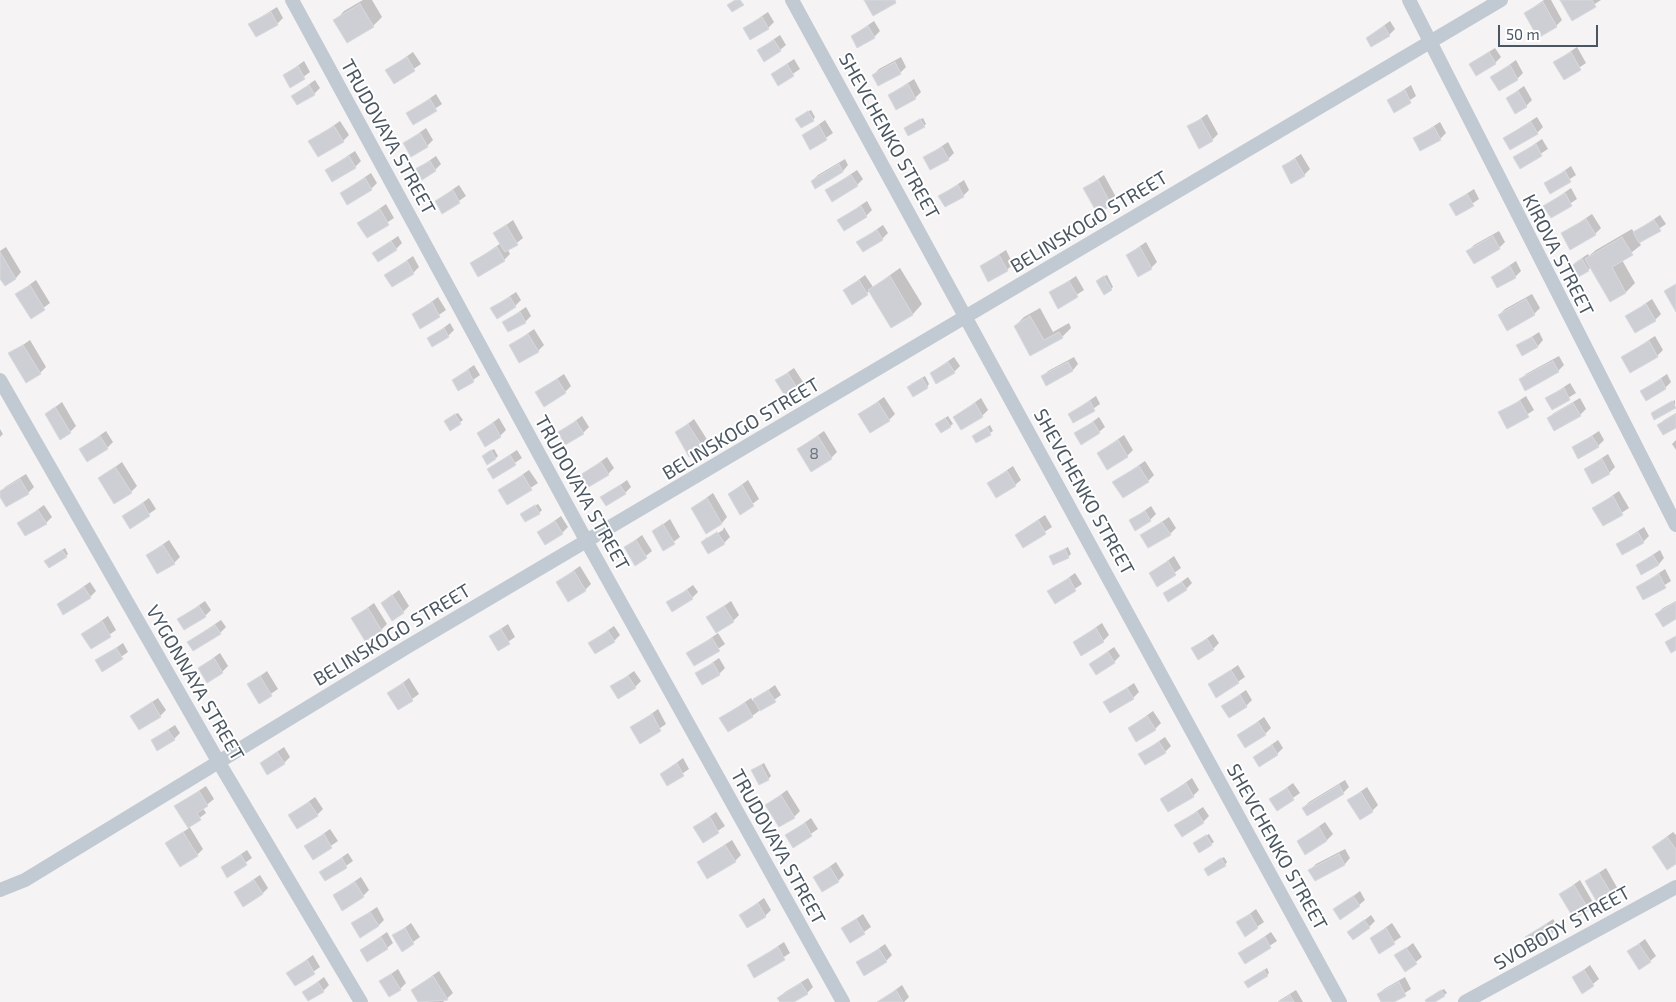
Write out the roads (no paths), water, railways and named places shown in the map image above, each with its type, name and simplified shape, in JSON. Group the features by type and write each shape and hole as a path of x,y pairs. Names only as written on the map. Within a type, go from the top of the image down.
{"street":[{"name":"TRUDOVAYA STREET","path":"292,0 587,542 843,1002"},
{"name":"SHEVCHENKO STREET","path":"792,0 1340,1002"},
{"name":"KIROVA STREET","path":"1409,0 1429,43 1676,526"},
{"name":"BELINSKOGO STREET","path":"0,890 25,880 407,646 587,542 1501,0"},
{"name":"VYGONNAYA STREET","path":"0,380 218,761 360,1002"},
{"name":"SVOBODY STREET","path":"1465,1002 1676,887"}]}
